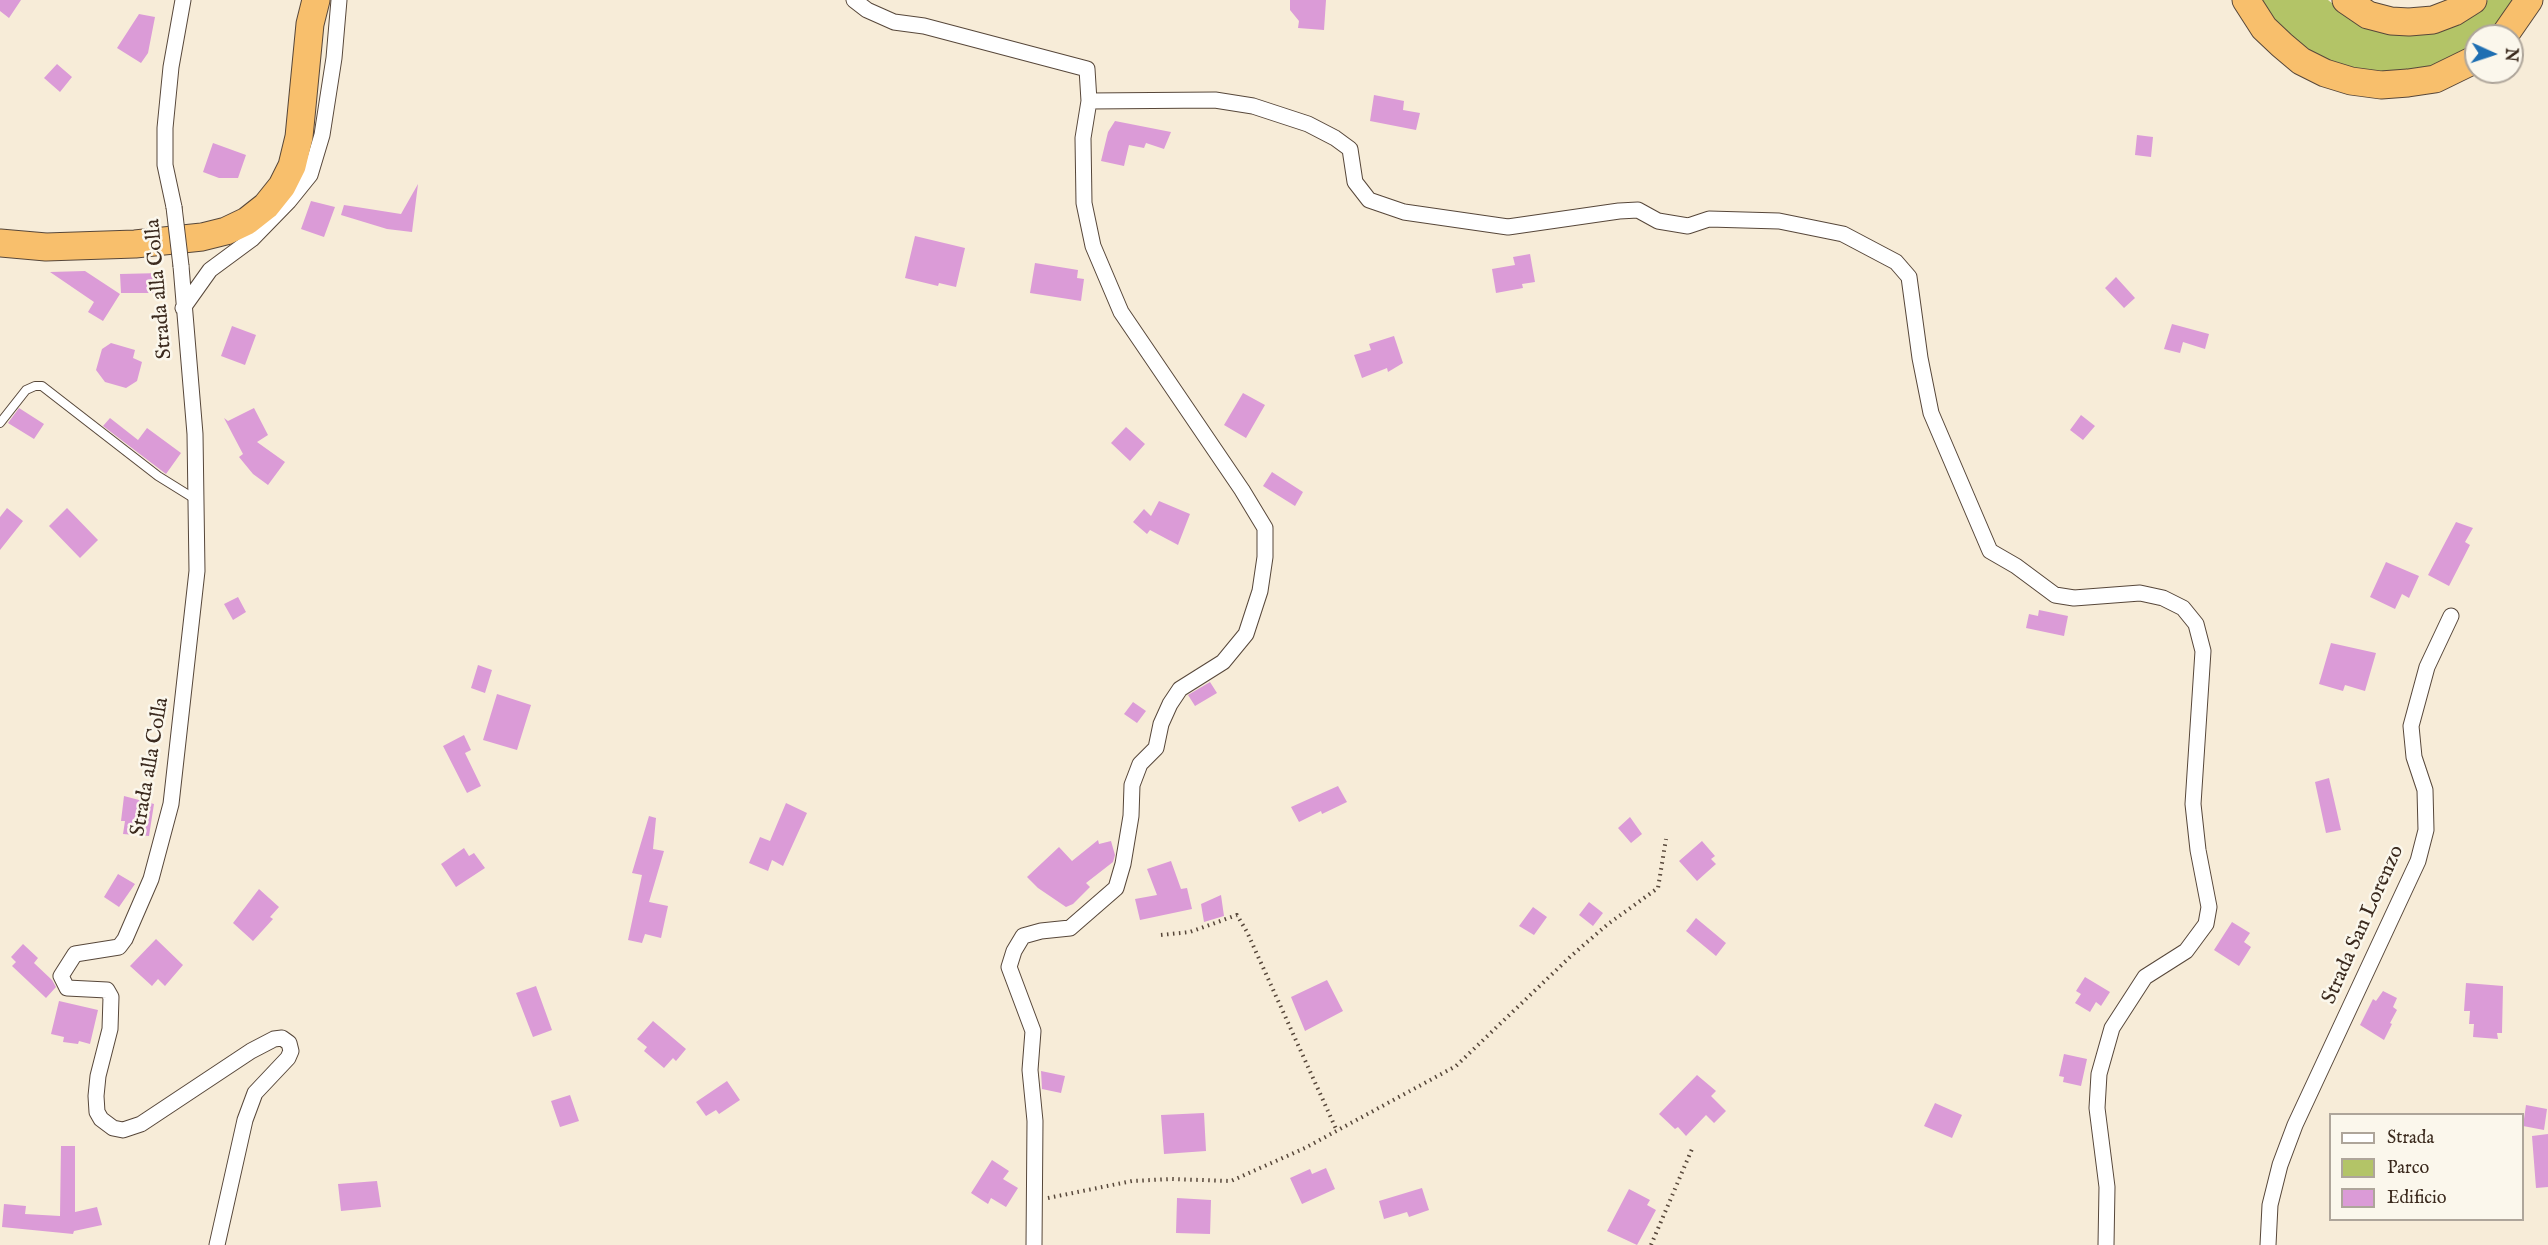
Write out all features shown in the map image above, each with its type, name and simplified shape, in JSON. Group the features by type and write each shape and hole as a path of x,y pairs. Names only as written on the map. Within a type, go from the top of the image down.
{"highway":[{"path":"0,243 46,248 135,244 202,237 226,231 247,221 266,206 282,186 292,166 299,137 310,24 316,0"},
{"path":"2246,0 2264,28 2301,61 2325,73 2351,81 2381,85 2417,82 2435,79 2464,65"},
{"path":"2346,0 2368,15 2391,21 2409,22 2433,20 2454,12 2473,0"},
{"path":"2512,24 2529,0"}],"street":[{"name":"Strada alla Colla","path":"183,0 171,67 165,128 165,165 174,207 181,266 195,434 198,572 184,704 171,804 151,879 125,939 119,947 75,954 61,976 67,988 107,990 111,997 110,1029 98,1076 96,1096 97,1112 101,1119 113,1128 123,1130 141,1124 250,1051 274,1039 282,1038 289,1043 291,1051 288,1058 255,1093 240,1140 217,1245"},
{"path":"183,308 210,270 252,239 289,201 310,175 322,135 334,58 339,0"},
{"path":"854,0 867,10 894,22 924,26 1088,69 1089,101 1083,138 1084,203 1093,246 1121,312 1242,490 1265,528 1265,557 1260,591 1246,634 1223,662 1180,689 1161,724 1156,748 1140,764 1132,785 1131,816 1123,864 1116,888 1070,928 1041,931 1023,936 1014,951 1009,967 1033,1031 1030,1070 1035,1121 1034,1245"},
{"path":"1089,101 1215,100 1253,106 1308,124 1350,149 1356,182 1369,200 1404,212 1508,227 1586,214 1629,210 1638,210 1658,221 1688,226 1709,219 1779,222 1843,234 1896,262 1910,277 1920,358 1931,413 1990,551 2016,566 2055,595 2074,598 2140,593 2163,598 2182,608 2196,624 2203,651 2193,804 2198,850 2209,907 2206,924 2186,951 2145,977 2112,1028 2099,1074 2097,1108 2107,1187 2106,1245"},
{"name":"Strada San Lorenzo","path":"2268,1245 2270,1204 2280,1165 2295,1125 2418,861 2426,830 2425,790 2414,757 2411,726 2427,667 2451,616"}],"lane":[{"path":"0,423 26,390 42,386 158,476 195,499"}],"path":[{"path":"1036,1200 1132,1181 1171,1179 1231,1181 1305,1148 1456,1066 1571,956 1608,924 1658,888 1666,839"},
{"path":"1161,935 1190,932 1237,915 1247,932 1337,1131"},
{"path":"1651,1245 1692,1149"}],"green space":[{"path":"2256,0 2328,0 2353,20 2476,12 2488,0 2520,0 2501,24 2464,24 2464,56 2445,67 2375,77 2306,53"}],"building":[{"path":"0,0 21,0 9,18 0,11"},
{"path":"1290,0 1326,0 1324,30 1298,28 1299,21 1290,10"},
{"path":"139,14 155,17 148,53 141,63 117,48"},
{"path":"57,64 72,77 60,92 44,78"},
{"path":"1374,95 1404,101 1403,110 1420,113 1416,130 1370,121"},
{"path":"1115,121 1171,132 1164,149 1146,143 1144,148 1129,145 1124,166 1101,161 1108,132"},
{"path":"2137,135 2153,137 2151,157 2135,155"},
{"path":"213,143 246,155 238,178 219,178 203,172"},
{"path":"418,184 412,232 387,229 341,215 344,205 401,214"},
{"path":"311,201 335,207 324,237 301,229"},
{"path":"915,236 965,248 956,287 939,283 938,286 905,278"},
{"path":"1530,254 1535,282 1522,284 1523,288 1496,293 1492,269 1515,265 1513,257"},
{"path":"1035,263 1078,270 1077,278 1084,279 1081,301 1030,293"},
{"path":"85,271 120,294 103,321 88,312 94,302 50,272"},
{"path":"162,273 162,293 121,293 120,274"},
{"path":"2116,277 2135,298 2124,308 2105,288"},
{"path":"2172,324 2209,334 2205,349 2183,342 2180,353 2164,349"},
{"path":"232,326 256,335 245,365 221,356"},
{"path":"1394,336 1403,363 1388,372 1387,368 1362,378 1354,355 1371,350 1369,344"},
{"path":"111,343 135,350 133,358 142,362 137,381 126,388 105,382 96,370 102,349"},
{"path":"1243,393 1265,405 1246,438 1224,425"},
{"path":"19,408 44,424 34,439 8,423"},
{"path":"254,408 268,435 257,442 285,462 268,485 253,474 239,457 243,454 224,418 228,421"},
{"path":"2081,415 2095,426 2083,440 2070,430"},
{"path":"110,418 138,440 147,428 181,453 166,474 103,426"},
{"path":"1126,427 1145,444 1130,461 1111,443"},
{"path":"1272,472 1303,492 1295,506 1263,486"},
{"path":"1159,501 1190,514 1178,545 1150,530 1147,534 1133,522 1144,509 1151,516"},
{"path":"7,508 23,521 0,550 0,517"},
{"path":"67,508 98,540 80,558 49,526"},
{"path":"2456,522 2473,528 2465,542 2470,545 2449,586 2428,575"},
{"path":"2386,562 2419,576 2409,598 2402,594 2395,609 2370,597"},
{"path":"238,597 246,612 233,620 224,604"},
{"path":"2039,610 2068,616 2064,636 2026,628 2029,614 2038,616"},
{"path":"2331,643 2376,653 2365,691 2345,685 2343,691 2319,684"},
{"path":"478,665 492,670 485,693 471,688"},
{"path":"1210,682 1217,693 1195,706 1188,695"},
{"path":"497,694 531,705 517,750 483,740"},
{"path":"1133,702 1146,711 1137,723 1124,714"},
{"path":"464,735 471,750 465,753 481,786 467,793 443,746"},
{"path":"2329,778 2341,830 2326,833 2315,782"},
{"path":"1338,786 1347,802 1299,822 1291,807"},
{"path":"124,796 154,804 149,836 123,834 125,821 121,821"},
{"path":"786,803 807,813 783,866 772,860 768,871 749,863 760,837 770,841"},
{"path":"649,816 656,818 653,849 664,851 649,902 668,906 661,938 645,934 642,943 628,940 642,875 632,873"},
{"path":"1630,817 1642,834 1631,843 1618,828"},
{"path":"1098,840 1099,844 1111,841 1115,855 1113,862 1086,883 1090,887 1073,904 1066,907 1038,888 1027,877 1059,847 1072,861"},
{"path":"1702,841 1715,856 1711,859 1716,864 1697,881 1679,861"},
{"path":"464,848 469,856 474,853 485,868 456,887 441,864"},
{"path":"1171,861 1181,889 1187,888 1192,909 1140,920 1135,899 1157,895 1147,869"},
{"path":"118,874 135,884 119,907 104,897"},
{"path":"259,889 279,907 270,917 273,919 253,941 233,923"},
{"path":"1221,895 1224,916 1204,922 1201,904"},
{"path":"1589,902 1603,913 1593,926 1579,915"},
{"path":"1533,907 1547,917 1534,935 1519,926"},
{"path":"1696,918 1726,943 1716,956 1686,931"},
{"path":"2232,922 2250,933 2244,942 2251,947 2239,966 2214,950"},
{"path":"156,939 183,965 165,986 158,979 152,986 130,966"},
{"path":"23,944 38,958 34,963 56,987 46,998 12,966 16,962 11,957"},
{"path":"2085,977 2110,992 2101,1006 2096,1002 2090,1012 2075,1003 2081,994 2076,991"},
{"path":"1327,980 1343,1011 1305,1031 1291,997"},
{"path":"2466,983 2503,986 2502,1033 2497,1033 2498,1039 2473,1037 2474,1024 2469,1024 2470,1011 2464,1011"},
{"path":"536,986 552,1030 533,1037 516,993"},
{"path":"2383,991 2397,998 2393,1007 2397,1010 2384,1040 2360,1025 2373,999 2376,1001"},
{"path":"59,1001 98,1010 90,1044 79,1041 78,1044 63,1042 64,1037 51,1034"},
{"path":"653,1021 686,1049 676,1061 673,1058 664,1068 644,1051 647,1047 637,1039"},
{"path":"2064,1054 2087,1059 2081,1086 2063,1082 2064,1077 2059,1076"},
{"path":"1041,1071 1065,1076 1061,1093 1042,1089"},
{"path":"1697,1075 1716,1091 1711,1096 1726,1111 1714,1123 1706,1115 1686,1136 1678,1127 1675,1129 1659,1114"},
{"path":"727,1081 740,1100 719,1114 716,1110 706,1116 696,1102"},
{"path":"570,1095 579,1121 560,1127 551,1101"},
{"path":"1935,1103 1962,1115 1952,1138 1924,1126"},
{"path":"2526,1105 2547,1109 2544,1130 2524,1126"},
{"path":"1204,1113 1206,1151 1164,1154 1161,1115"},
{"path":"2548,1134 2548,1187 2536,1188 2532,1136"},
{"path":"61,1146 75,1146 75,1212 97,1207 102,1225 74,1231 73,1234 2,1227 4,1204 26,1206 25,1214 60,1216"},
{"path":"992,1160 1009,1171 1003,1179 1018,1188 1006,1207 991,1198 988,1204 971,1193"},
{"path":"1326,1168 1335,1189 1302,1204 1290,1178 1310,1169 1312,1174"},
{"path":"377,1181 381,1207 341,1211 338,1184"},
{"path":"1422,1188 1429,1210 1409,1217 1407,1212 1384,1219 1379,1201"},
{"path":"1629,1189 1650,1200 1647,1205 1656,1210 1637,1245 1607,1231"},
{"path":"1177,1198 1211,1200 1210,1234 1176,1233"}]}
